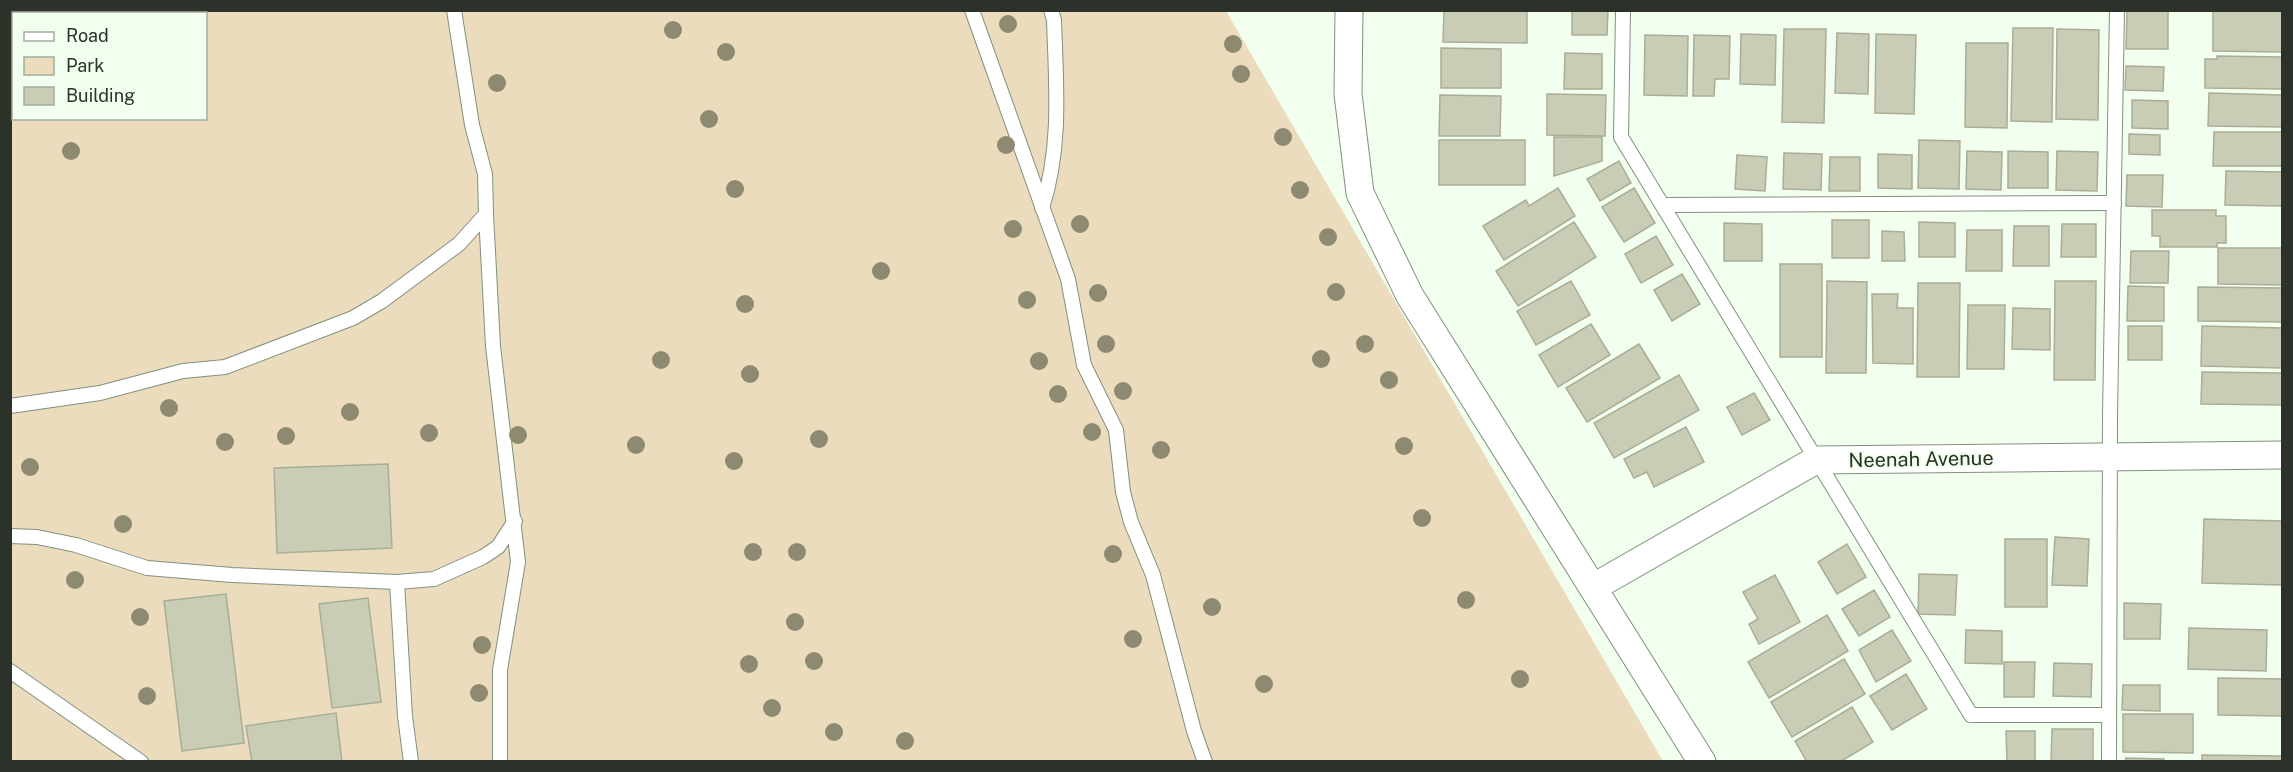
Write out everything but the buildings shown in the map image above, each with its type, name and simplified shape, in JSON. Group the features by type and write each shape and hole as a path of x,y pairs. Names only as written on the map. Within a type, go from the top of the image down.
{"street":[{"path":"1348,10 1348,94 1360,193 1410,296 1702,762"},
{"name":"Neenah Avenue","path":"1594,587 1816,460 2283,455"}],"lane":[{"path":"454,10 472,125 485,174 492,346 515,521 518,562 500,670 500,762"},
{"path":"972,10 1068,279 1084,365 1110,413 1116,430 1126,502 1153,575 1204,762"},
{"path":"1042,208 1052,177 1057,132 1054,20 1051,10"},
{"path":"1623,10 1621,136 1971,715 2109,715"},
{"path":"2109,762 2110,457 2117,10"},
{"path":"1664,205 2114,203"},
{"path":"10,406 100,393 183,371 225,367 353,318 382,302 459,244 486,214"},
{"path":"10,536 38,537 76,545 147,568 232,575 397,582 434,579 483,557 498,547 515,521"},
{"path":"397,582 405,716 411,762"},
{"path":"10,671 141,762"}],"green space":[{"path":"10,11 1226,11 1663,761 11,761"}]}
